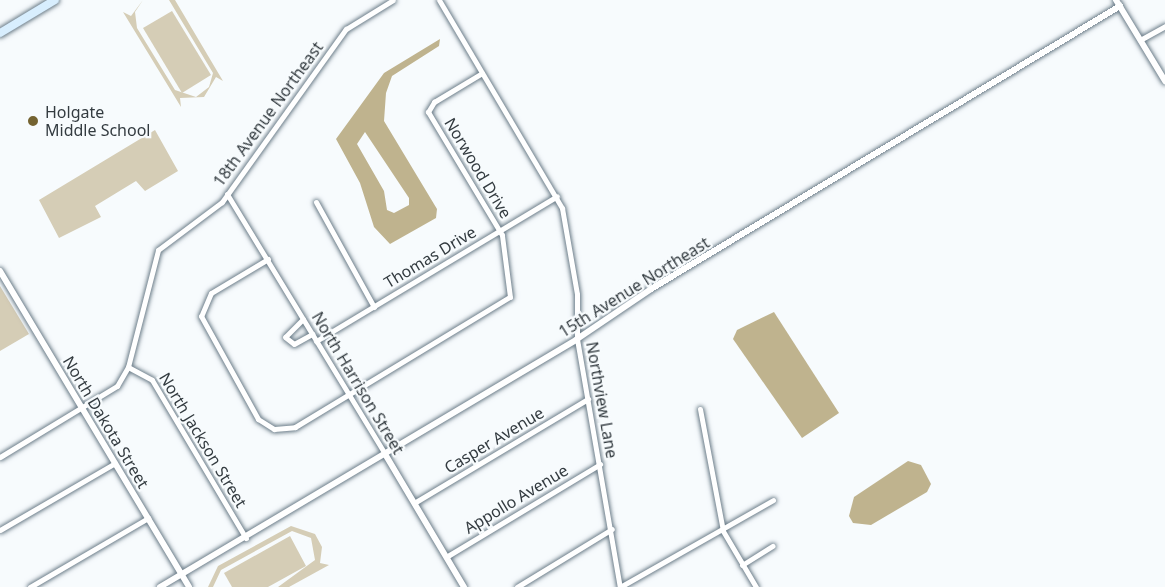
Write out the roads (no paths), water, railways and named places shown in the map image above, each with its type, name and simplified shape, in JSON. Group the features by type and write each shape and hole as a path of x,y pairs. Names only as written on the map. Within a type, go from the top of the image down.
{"main road":[{"path":"0,33 55,0"}],"street":[{"name":"18th Avenue Northeast","path":"0,457 83,409 117,386 128,367 158,250 227,194 346,29 393,0"},
{"name":"Northview Lane","path":"439,0 556,196 578,294 577,339 612,530 620,587"},
{"path":"1118,3 1165,81"},
{"name":"15th Avenue Northeast","path":"160,587 246,538 577,339 651,289 1118,3"},
{"path":"1140,40 1165,26"},
{"name":"Norwood Drive","path":"268,259 207,297 201,316 206,333 258,419 269,428 295,427 510,297 513,286 500,231 428,112 434,102 482,73"},
{"name":"North Harrison Street","path":"227,194 464,587"},
{"name":"Thomas Drive","path":"316,341 556,196"},
{"path":"316,202 374,307"},
{"name":"North Dakota Street","path":"0,271 189,587"},
{"path":"303,319 288,328 285,338 294,344 312,334"},
{"name":"North Jackson Street","path":"128,367 150,377 246,538"},
{"name":"Casper Avenue","path":"414,503 588,399"},
{"path":"700,409 723,531 756,587"},
{"path":"0,530 115,463"},
{"name":"Appollo Avenue","path":"446,557 600,464"},
{"path":"620,587 723,531 773,500"},
{"path":"30,587 148,518"},
{"path":"517,587 612,530"},
{"path":"742,565 773,546"}],"place":[{"name":"Holgate Middle School","path":"33,121"}]}
